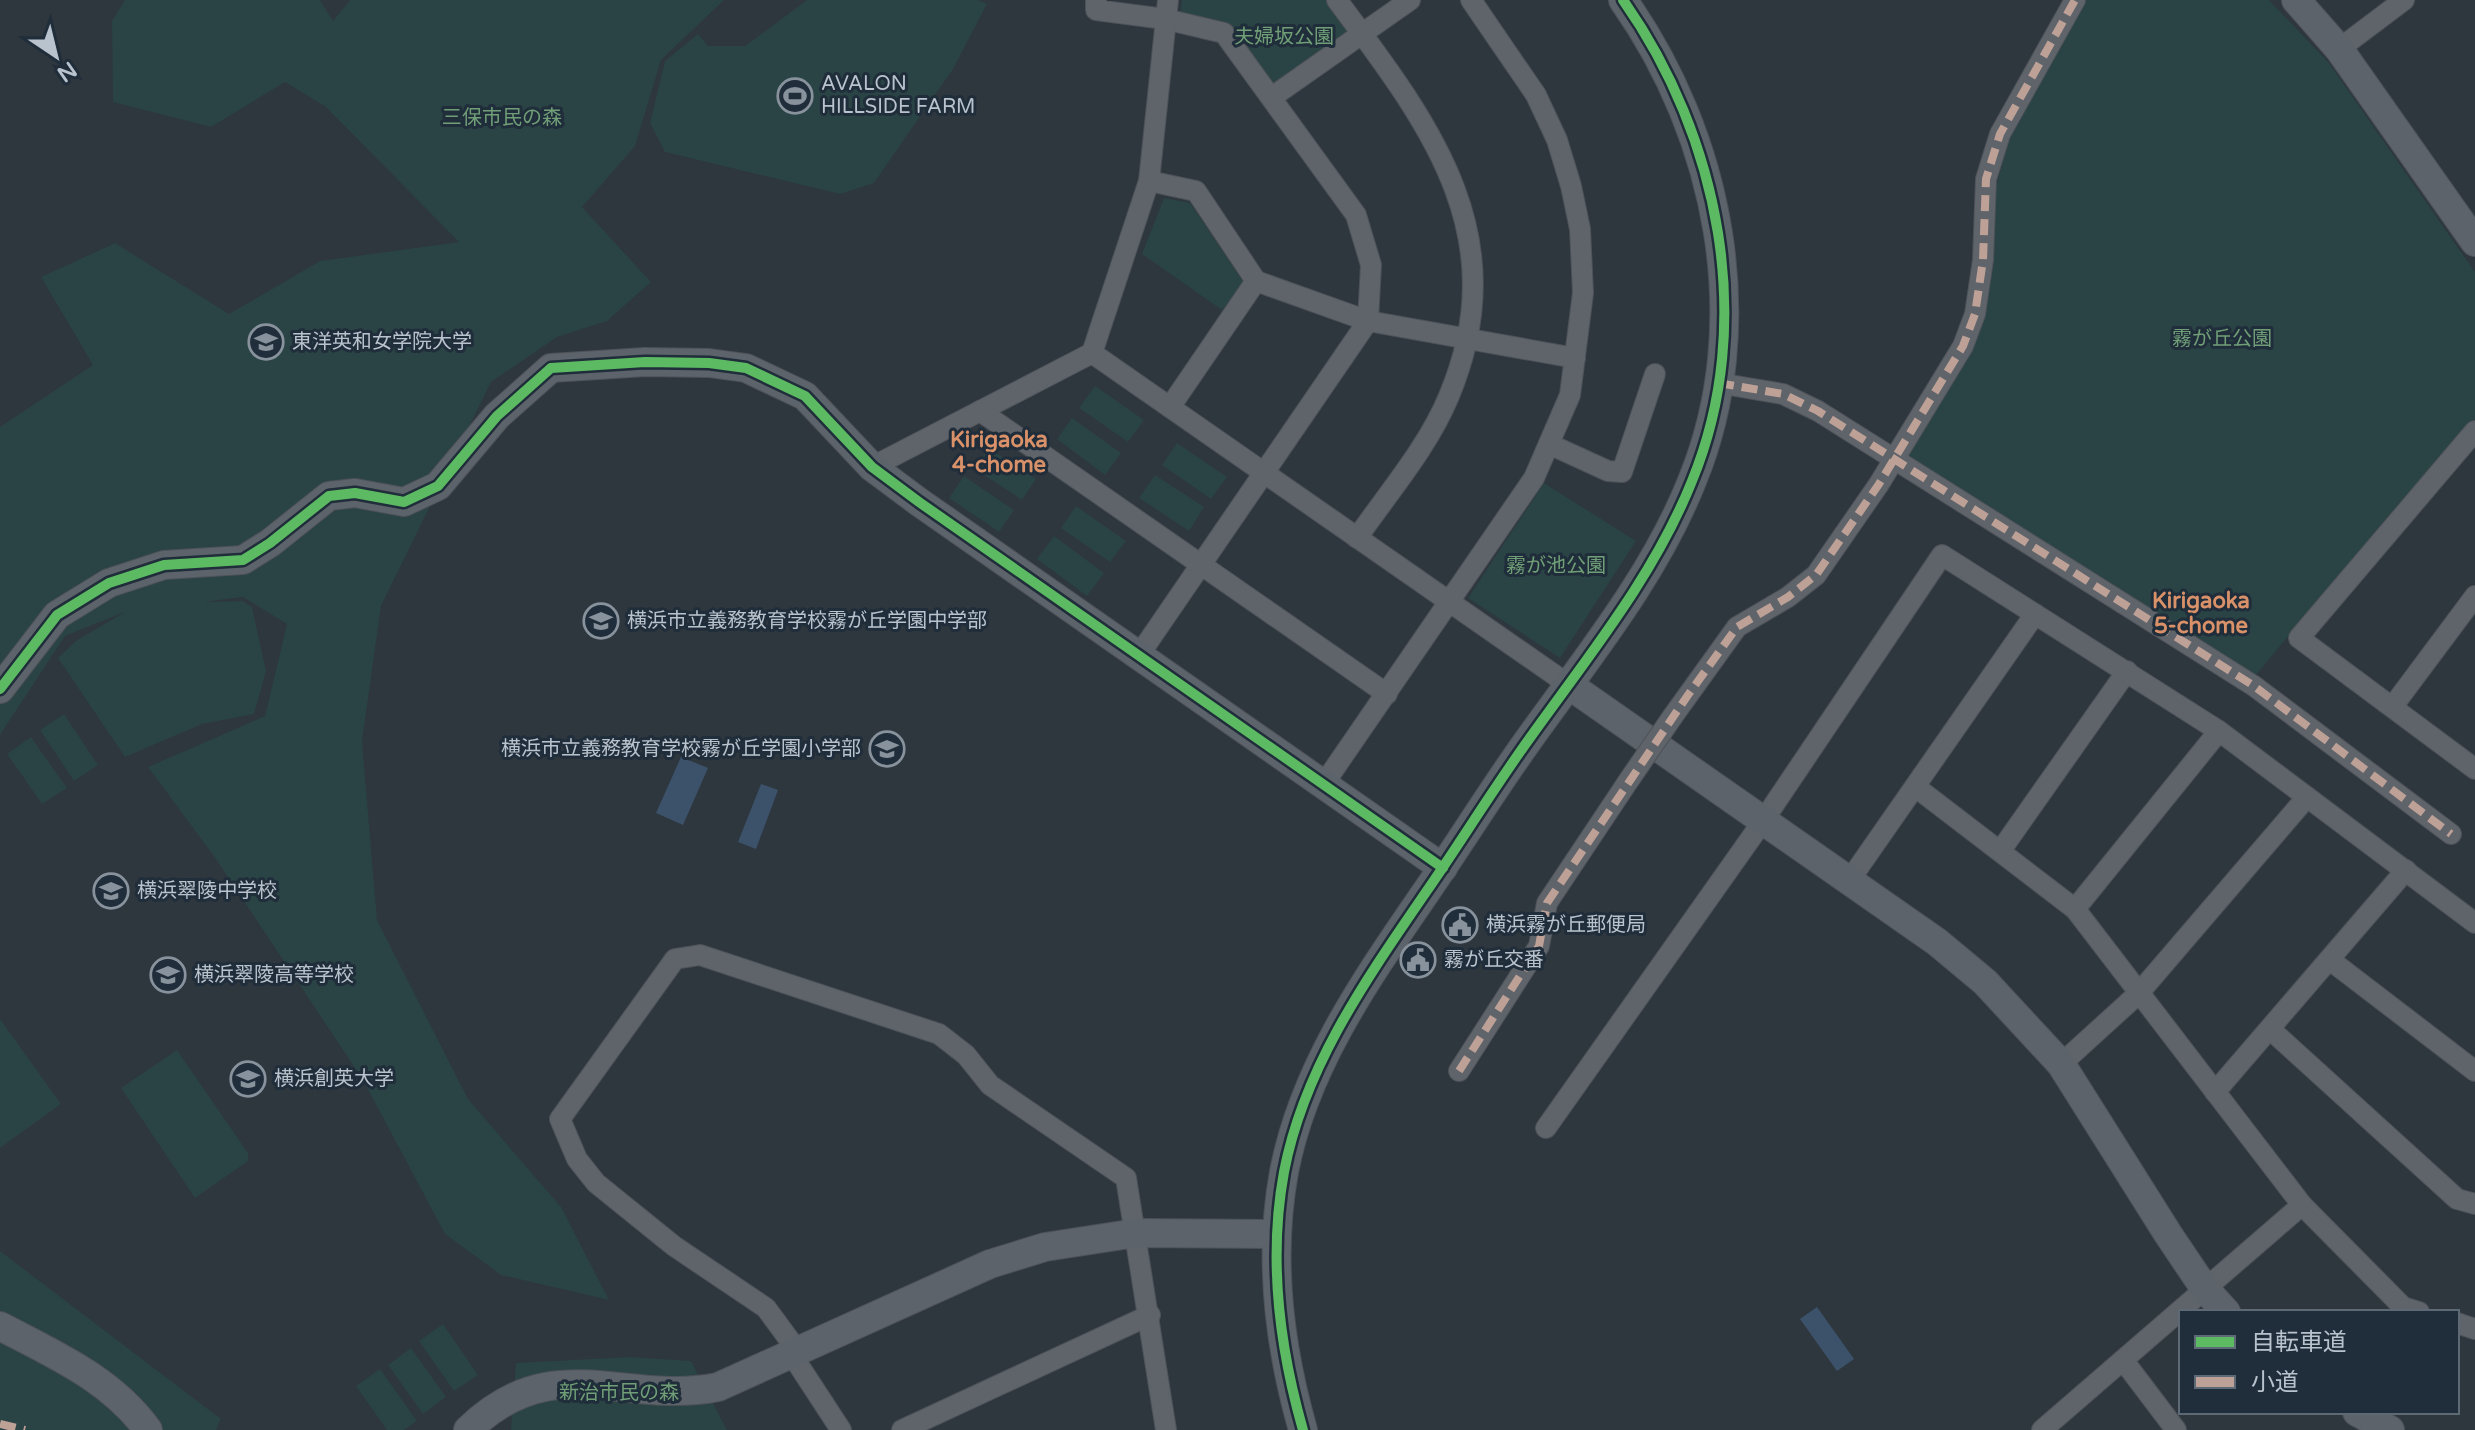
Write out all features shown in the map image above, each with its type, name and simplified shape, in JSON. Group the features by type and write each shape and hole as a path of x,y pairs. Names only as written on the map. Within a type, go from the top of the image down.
{"street":[{"path":"1096,0 1096,10 1167,9 1224,33 1356,215 1371,265 1368,321 1139,655"},
{"path":"1337,0 1445,161 1461,199 1471,246 1474,295 1469,338 1449,398 1357,538"},
{"path":"1272,97 1410,0"},
{"path":"1323,785 1450,605 1534,478 1570,395 1583,293 1580,229 1561,151 1536,95 1471,0"},
{"path":"1303,1430 1278,1314 1277,1234 1285,1170 1302,1109 1322,1060 1357,995 1630,598 1670,530 1693,479 1718,383 1724,302 1707,171 1663,63 1623,0"},
{"path":"1459,1071 1539,946 1547,903 1673,716 1737,627 1788,597 1816,575 1879,484 1963,346 1975,314 1983,260 1986,179 2000,134 2075,0"},
{"path":"2296,0 2339,49 2475,242"},
{"path":"2339,49 2404,0"},
{"path":"872,467 1092,353 1149,181 1167,9"},
{"path":"1149,181 1196,191 1256,281 1368,321 1575,358"},
{"path":"1170,407 1256,281"},
{"path":"1092,353 1849,881 1985,982 2061,1064 2205,1289 2224,1310"},
{"path":"0,689 57,615 109,583 164,565 243,560 270,543 329,496 355,493 404,502 438,486 497,416 551,368 658,362 709,363 746,368 805,396 872,467 1443,868"},
{"path":"1549,444 1608,471 1622,472 1655,374"},
{"path":"1718,383 1783,394 1818,411 2254,686 2451,834"},
{"path":"980,411 1387,694"},
{"path":"2472,443 2299,638 2475,769"},
{"path":"1546,1128 1763,821 1942,555 2219,731 2475,923"},
{"path":"2393,706 2471,609"},
{"path":"1849,881 1917,788 2035,614"},
{"path":"2001,850 2127,671"},
{"path":"2075,909 2219,731"},
{"path":"1917,788 2075,909 2302,1205 2403,1307 2413,1310"},
{"path":"2061,1064 2138,994 2307,797"},
{"path":"2215,1092 2406,870"},
{"path":"841,1430 792,1355 791,1342 766,1308 674,1246 596,1183 577,1159 560,1119 675,959 700,955 939,1034 966,1055 990,1085 1126,1178 1150,1315 1165,1430"},
{"path":"2330,960 2475,1071"},
{"path":"2271,1030 2457,1199 2475,1204"},
{"path":"2181,1310 2302,1205"},
{"path":"468,1430 485,1413 515,1395 550,1383 602,1384 686,1393 733,1382 990,1264 1045,1247 1136,1233 1277,1234"},
{"path":"2042,1430 2179,1312"},
{"path":"902,1430 1150,1315"},
{"path":"0,1326 86,1371 129,1404 148,1430"},
{"path":"2123,1360 2176,1430"},
{"path":"2361,1414 2390,1430"}],"green space":[{"name":"三保市民の森","path":"125,0 320,0 333,21 350,0 724,0 661,60 635,146 582,207 651,282 607,321 557,337 491,382 381,606 362,741 377,920 468,1099 561,1207 609,1300 501,1275 445,1234 363,1080 216,859 148,767 265,716 287,624 243,597 203,602 243,601 252,607 266,671 254,714 202,724 125,757 58,658 77,640 125,612 65,636 0,735 0,427 93,365 41,277 115,243 229,314 320,261 459,242 326,107 285,82 211,127 113,102 112,21"},
{"name":"AVALON HILLSIDE FARM","path":"807,0 978,0 987,4 953,69 874,183 840,194 665,152 650,123 665,61 698,34 708,46 745,46"},
{"name":"夫婦坂公園","path":"1182,0 1329,0 1352,32 1276,88 1228,26 1180,14"},
{"name":"霧が丘公園","path":"2081,0 2269,0 2329,63 2475,272 2475,419 2396,507 2255,676 1898,455 1942,386 1987,261 1996,188 2014,115"},
{"path":"1164,198 1190,203 1244,283 1222,310 1142,254"},
{"path":"1095,386 1144,420 1128,442 1079,408"},
{"path":"1072,418 1121,453 1105,475 1057,439"},
{"path":"1177,443 1227,477 1211,499 1162,465"},
{"path":"988,448 1036,479 1022,500 975,469"},
{"path":"1155,475 1204,507 1189,531 1139,498"},
{"path":"964,476 1014,510 999,532 949,498"},
{"name":"霧が池公園","path":"1544,483 1636,541 1560,658 1468,598"},
{"path":"1076,506 1126,541 1110,562 1061,528"},
{"path":"1054,536 1104,573 1087,596 1037,559"},
{"path":"64,714 98,765 74,781 40,730"},
{"path":"31,737 67,788 42,804 7,754"},
{"path":"0,1019 61,1104 0,1148"},
{"path":"177,1050 248,1153 248,1161 195,1198 121,1088"},
{"path":"0,1251 221,1419 216,1430 0,1430"},
{"path":"443,1324 478,1375 454,1391 419,1341"},
{"path":"411,1348 446,1397 423,1414 388,1365"},
{"name":"新治市民の森","path":"630,1357 691,1361 727,1430 511,1430 516,1363"},
{"path":"380,1369 417,1421 404,1430 387,1430 356,1386"}],"water":[{"path":"681,757 708,768 683,825 656,813"},
{"path":"761,784 778,790 756,849 738,842"},
{"path":"1817,1307 1854,1359 1837,1371 1800,1319"}],"marked path":[{"path":"1459,1071 1539,946 1547,903 1688,695 1737,627 1788,597 1816,575 1879,484 1963,346 1975,314 1983,260 1986,179 2000,134 2075,0"},
{"path":"1718,383 1783,394 1818,411 2254,686 2451,834"},
{"path":"0,1424 25,1430"}],"cycle path":[{"path":"1303,1430 1282,1334 1277,1237 1284,1172 1306,1096 1340,1025 1382,957 1660,549 1692,481 1712,421 1722,358 1724,295 1718,232 1704,170 1683,110 1656,53 1623,0"},
{"path":"0,689 57,615 109,583 164,565 243,560 270,543 329,496 355,493 404,502 438,486 497,416 551,368 645,362 709,363 746,368 805,396 872,467 919,502 1443,868"}],"place":[{"name":"AVALON HILLSIDE FARM","path":"795,96"},
{"name":"東洋英和女学院大学","path":"266,342"},
{"name":"横浜市立義務教育学校霧が丘学園中学部","path":"601,621"},
{"name":"横浜市立義務教育学校霧が丘学園小学部","path":"887,749"},
{"name":"横浜翠陵中学校","path":"111,891"},
{"name":"横浜霧が丘郵便局","path":"1460,925"},
{"name":"霧が丘交番","path":"1418,960"},
{"name":"横浜翠陵高等学校","path":"168,975"},
{"name":"横浜創英大学","path":"248,1079"}],"district":[{"name":"Kirigaoka 4-chome","path":"999,452"},
{"name":"Kirigaoka 5-chome","path":"2201,614"}]}
